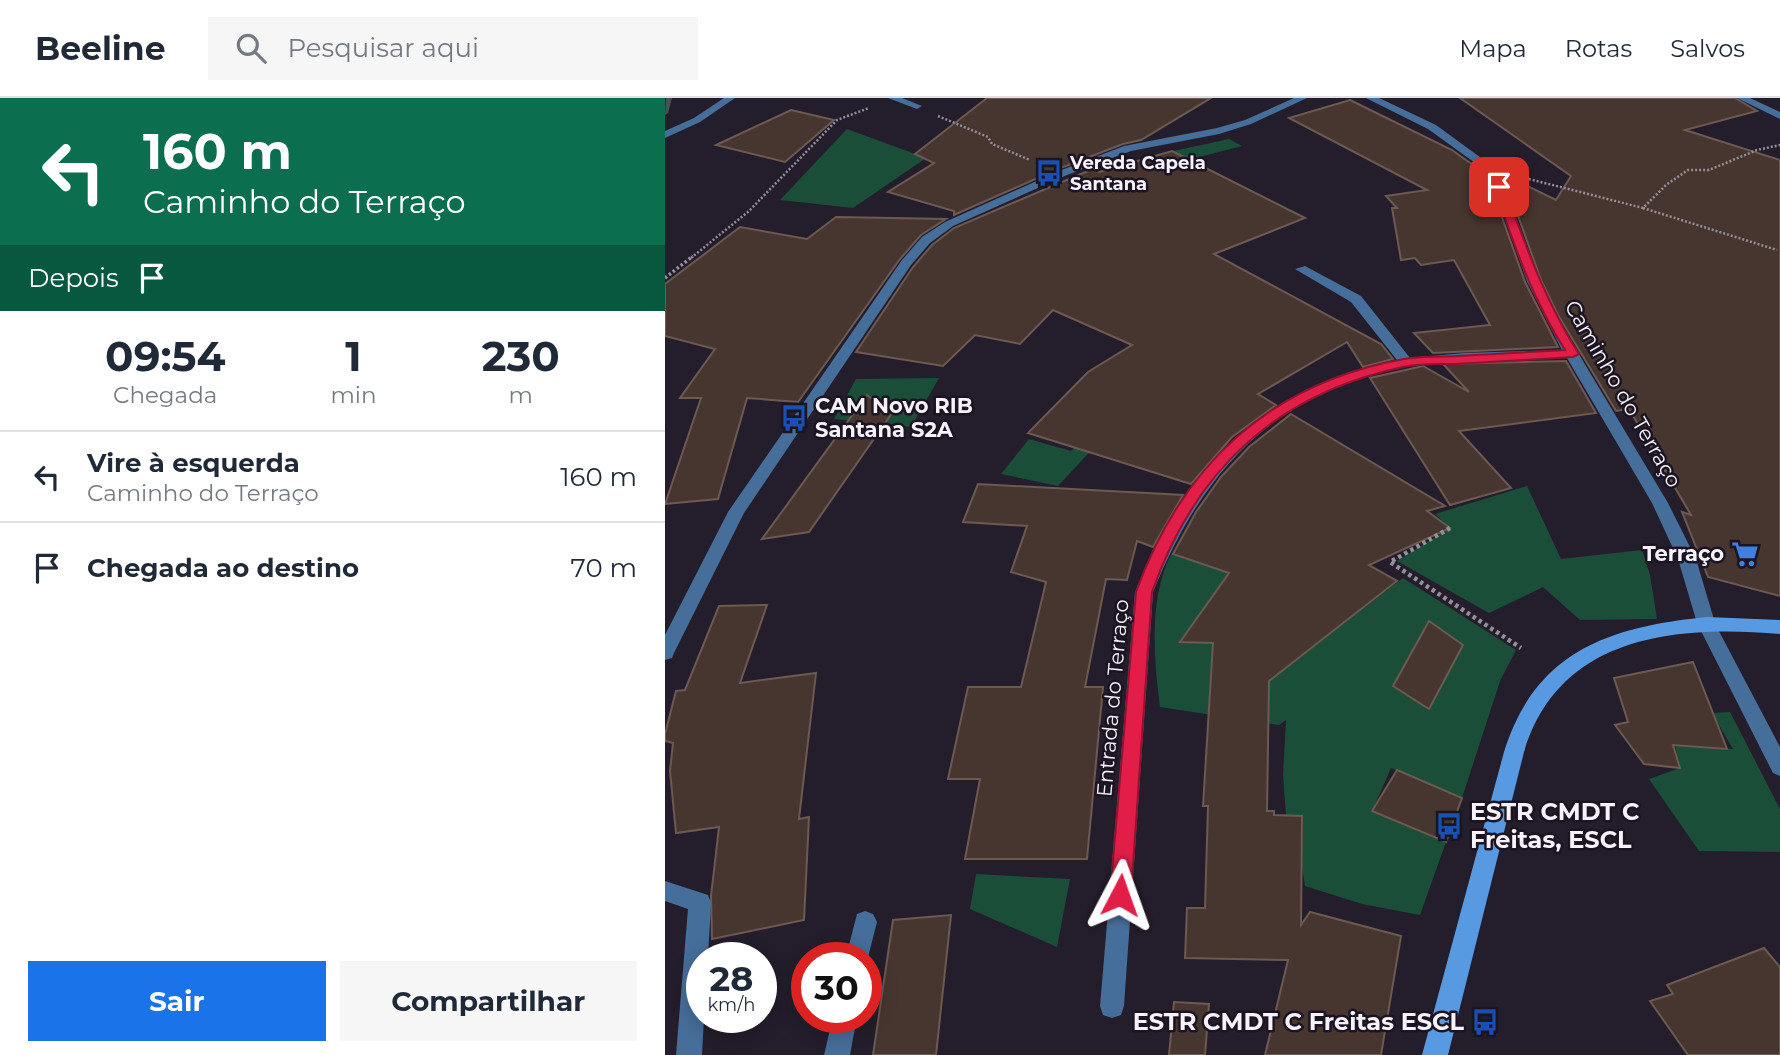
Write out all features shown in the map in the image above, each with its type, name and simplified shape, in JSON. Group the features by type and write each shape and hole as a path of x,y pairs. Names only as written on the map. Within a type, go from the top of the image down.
{"main road":[{"path":"1436,1055 1466,924 1523,725 1544,689 1575,663 1632,635 1670,625 1742,622 1780,627"}],"street":[{"path":"665,135 697,120 730,98"},
{"path":"665,653 736,512 906,263 926,240 949,224 1063,173 1128,148 1238,125 1302,98"},
{"path":"1371,98 1432,127 1494,171"},
{"path":"1742,98 1780,116"},
{"path":"894,99 917,106"},
{"name":"Caminho do Terraço","path":"1494,171 1533,281 1549,316 1660,503 1687,559 1706,624 1780,767"},
{"path":"1301,269 1356,299 1406,362"},
{"name":"Entrada do Terraço","path":"1112,1006 1144,592 1160,549 1206,476 1233,448 1283,406 1333,382 1406,362 1573,354"},
{"path":"665,891 700,903 689,1055"},
{"path":"861,942 865,922"},
{"path":"837,1055 842,1033"}],"path":[{"path":"665,278 749,211 837,120 894,99"},
{"path":"917,106 988,137 992,144 1063,173"},
{"path":"1643,208 1665,186 1688,170 1709,170 1757,150 1780,145"},
{"path":"1494,171 1643,208 1777,250"},
{"path":"1450,528 1390,562 1521,648"}],"green space":[{"path":"847,129 926,158 853,208 780,200"},
{"path":"1229,139 1242,146 1184,161 1160,154"},
{"path":"939,378 911,427 834,419 856,379"},
{"path":"1126,395 1124,415 1058,486 1001,474 1029,439 1071,451"},
{"path":"1527,486 1561,559 1642,550 1650,575 1657,619 1580,620 1543,587 1489,613 1397,561 1450,528 1435,514"},
{"path":"1172,553 1229,573 1181,642 1243,644 1291,664 1403,578 1516,650 1500,681 1462,798 1391,768 1372,811 1446,842 1420,915 1362,904 1305,886 1299,848 1288,840 1283,775 1286,720 1279,725 1160,707 1155,649 1156,608 1164,570"},
{"path":"1730,712 1780,809 1780,852 1699,851 1649,779 1680,768 1675,745 1733,749 1712,713"},
{"path":"976,874 1070,879 1057,947 970,909"}],"building":[{"path":"987,98 1211,98 1141,140 1123,144 1058,169 954,215 954,211 888,192 934,163 915,154"},
{"path":"1460,98 1735,98 1757,111 1685,130 1780,160 1780,596 1708,577 1682,512 1691,515 1629,409 1616,411 1558,315 1541,280 1503,174 1556,200 1571,176"},
{"path":"1350,100 1452,150 1487,175 1525,282 1558,347 1433,353 1414,333 1490,325 1454,260 1421,265 1415,258 1401,260 1392,208 1397,208 1386,196 1427,190 1289,118"},
{"path":"791,110 834,120 785,162 716,145"},
{"path":"1172,151 1305,218 1214,254 1381,344 1393,359 1363,367 1347,342 1258,394 1276,405 1232,437 1191,484 1028,433 1088,372 1132,345 1053,310 1020,344 975,335 943,366 856,352 913,267 932,245 954,228 1097,167 1099,172"},
{"path":"836,217 946,219 921,235 900,259 798,402 747,398 718,499 665,504 701,398 680,398 715,349 665,336 665,284 740,227 807,239"},
{"path":"1566,361 1596,413 1459,431 1511,488 1450,505 1370,378 1423,366 1469,392 1443,364"},
{"path":"867,395 892,413 809,532 762,539"},
{"path":"1291,414 1445,506 1427,511 1450,528 1369,565 1397,581 1269,681 1267,811 1274,811 1274,815 1302,816 1301,925 1310,912 1401,936 1381,1055 1265,1055 1288,960 1185,958 1187,908 1205,908 1208,806 1203,806 1213,643 1180,642 1229,573 1173,554 1196,512 1221,477 1249,447"},
{"path":"978,484 1183,495 1153,547 1137,541 1127,580 1106,579 1085,687 1103,687 1087,859 965,859 980,779 948,779 968,687 1021,687 1046,582 1011,572 1027,526 963,522"},
{"path":"767,605 740,683 816,673 799,819 809,817 804,920 712,939 711,896 719,827 676,833 670,771 673,743 665,741 665,734 676,691 685,690 719,606"},
{"path":"1429,621 1463,645 1429,709 1393,686"},
{"path":"1693,662 1727,749 1673,745 1680,768 1644,764 1615,725 1628,722 1614,678"},
{"path":"1397,770 1462,798 1446,842 1372,811"},
{"path":"951,915 936,1055 873,1055 876,1033 882,1033 882,994 893,920"},
{"path":"1764,948 1780,967 1780,1055 1688,1055 1650,1001 1673,994 1667,985"},
{"path":"1174,1002 1209,1004 1205,1055 1169,1055"}],"waterway":[{"path":"665,113 669,98"}],"place":[{"name":"Vereda Capela Santana","path":"1049,173"},
{"name":"CAM Novo RIB Santana S2A","path":"794,418"},
{"name":"Terraço","path":"1745,554"},
{"name":"ESTR CMDT C Freitas, ESCL","path":"1449,826"},
{"name":"ESTR CMDT C Freitas ESCL","path":"1485,1022"}],"route":[{"path":"1120,895 1144,592 1160,549 1206,476 1233,448 1283,406 1333,382 1406,362 1573,354 1549,316 1533,281 1499,187"}]}
